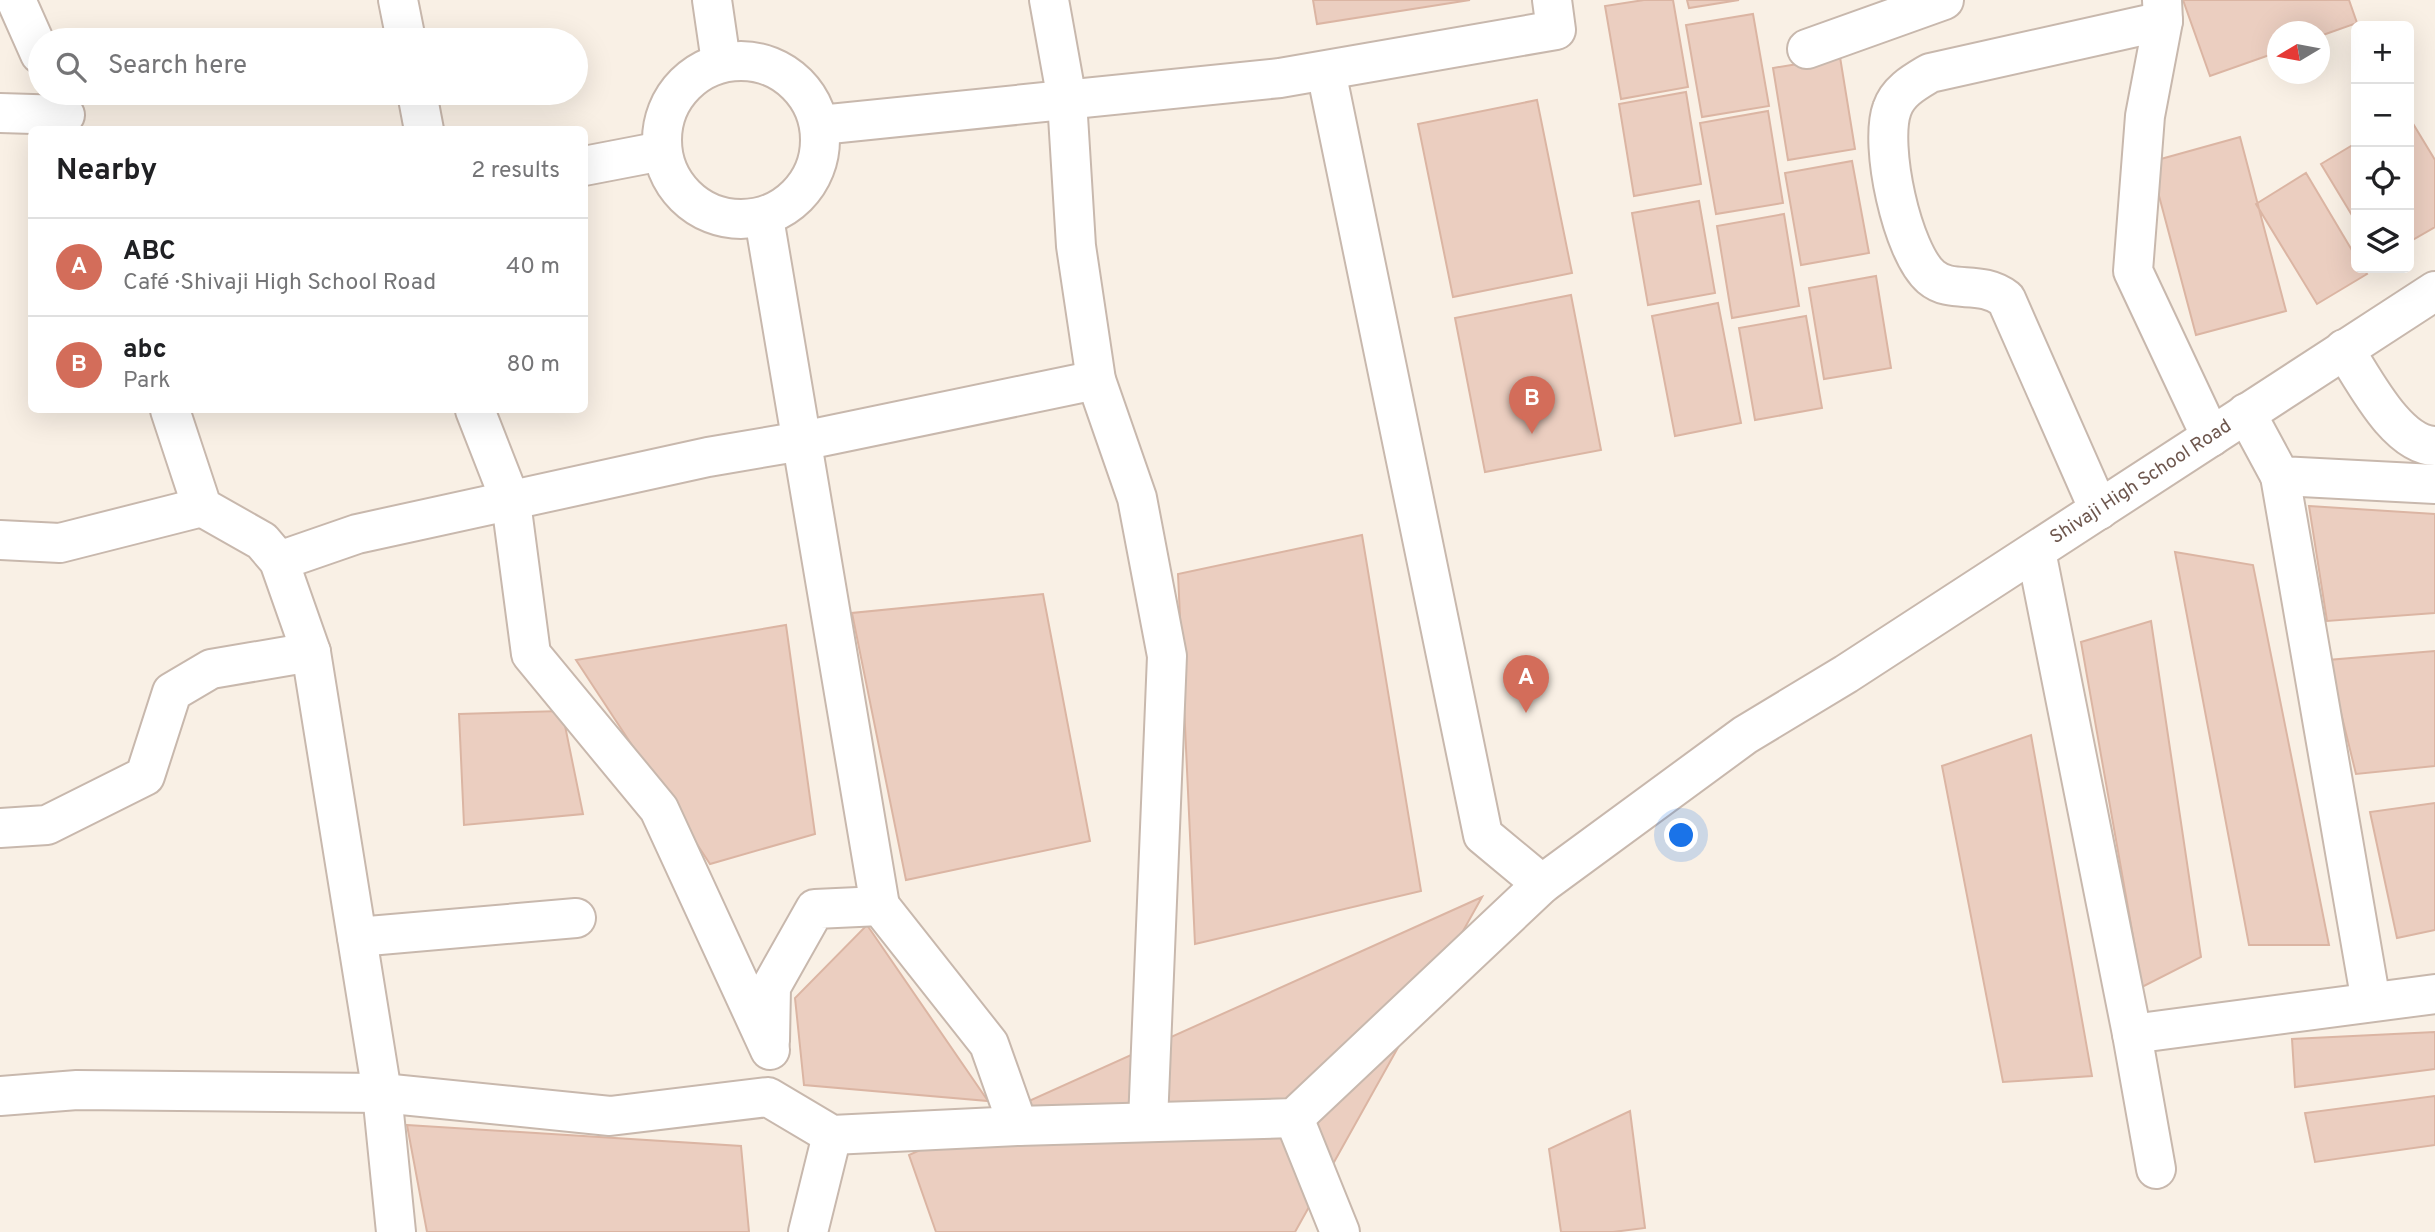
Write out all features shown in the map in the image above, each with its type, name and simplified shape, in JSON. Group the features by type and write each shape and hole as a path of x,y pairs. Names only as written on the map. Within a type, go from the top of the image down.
{"street":[{"path":"16,0 28,28"},
{"path":"398,0 404,28"},
{"path":"712,0 721,62"},
{"path":"1049,0 1066,100 1076,246 1096,380 1137,498 1167,656 1148,1122"},
{"path":"820,125 1326,71 1556,30 1552,0"},
{"path":"1807,48 1944,0"},
{"path":"2099,510 2006,299 1996,292 1982,288 1950,286 1933,279 1920,265 1911,246 1892,185 1887,139 1892,108 1905,88 1930,73 2162,11 2145,116 2133,271 2211,438"},
{"path":"753,61 784,72 808,95 820,125 820,155 810,182 791,204 764,218 737,220 710,214 687,199 670,177 662,151 663,122 675,95 695,75 721,62 753,61"},
{"path":"1326,71 1483,835 1542,884"},
{"path":"419,105 423,126"},
{"path":"0,113 64,112"},
{"path":"588,165 662,151"},
{"path":"764,218 880,906 989,1044 1018,1126"},
{"name":"Shivaji High School Road","path":"1294,1118 1542,884 1745,735 1846,674 2435,290"},
{"path":"2344,349 2404,434 2427,446 2435,446"},
{"path":"279,561 357,534 708,457 802,441 1096,380"},
{"path":"171,413 202,507 262,541 279,561 311,652 382,1093 397,1232"},
{"path":"476,413 511,502 531,654 659,809 770,1050"},
{"path":"2246,413 2280,476 2371,1002"},
{"path":"2280,476 2435,484"},
{"path":"0,540 60,543 202,507"},
{"path":"2036,551 2157,1169"},
{"path":"0,828 47,825 145,776 172,692 211,669 311,652"},
{"path":"768,1097 771,987 815,909 880,906"},
{"path":"357,937 576,918"},
{"path":"2132,1034 2435,994"},
{"path":"0,1096 77,1090 382,1093 610,1116 768,1097 832,1135 1018,1126 1294,1118 1340,1232"},
{"path":"808,1232 832,1135"}],"building":[{"path":"1313,0 1470,0 1317,24"},
{"path":"1644,0 1673,0 1688,87 1621,99 1605,6"},
{"path":"1687,0 1739,0 1689,8"},
{"path":"2183,0 2349,0 2356,21 2351,21 2351,25 2330,32 2330,21 2267,21 2267,56 2210,76"},
{"path":"1753,14 1769,106 1702,117 1686,25"},
{"path":"1840,57 1855,149 1788,160 1773,68"},
{"path":"1686,92 1701,184 1634,196 1619,104"},
{"path":"1537,100 1572,273 1453,297 1418,124"},
{"path":"1768,111 1783,203 1716,214 1700,123"},
{"path":"2414,125 2435,160 2435,227 2414,239"},
{"path":"2240,137 2286,311 2196,335 2150,162"},
{"path":"2351,146 2351,214 2321,164"},
{"path":"1852,161 1869,253 1801,265 1785,173"},
{"path":"2306,173 2351,249 2351,273 2367,274 2317,304 2256,204"},
{"path":"1699,201 1715,293 1648,305 1632,213"},
{"path":"1784,214 1799,306 1732,318 1717,226"},
{"path":"1876,276 1891,368 1824,379 1809,288"},
{"path":"1571,295 1601,450 1485,472 1455,318"},
{"path":"1718,303 1741,423 1675,436 1652,316"},
{"path":"1806,316 1822,408 1755,420 1739,328"},
{"path":"2309,506 2435,514 2435,613 2327,621"},
{"path":"1362,535 1421,891 1195,944 1178,574"},
{"path":"2175,552 2253,565 2329,945 2249,945"},
{"path":"1043,594 1090,841 906,880 852,613"},
{"path":"2151,621 2201,957 2142,987 2081,642"},
{"path":"786,625 815,834 710,864 576,660"},
{"path":"2435,651 2435,766 2356,774 2328,660"},
{"path":"562,711 583,814 464,825 459,714"},
{"path":"2031,735 2092,1076 2003,1082 1942,766"},
{"path":"2435,803 2435,930 2397,938 2370,812"},
{"path":"1482,897 1295,1232 936,1232 909,1155"},
{"path":"867,925 988,1101 804,1085 795,998"},
{"path":"2435,1032 2435,1069 2295,1087 2292,1039"},
{"path":"2435,1096 2435,1145 2315,1162 2305,1113"},
{"path":"1630,1111 1645,1228 1613,1232 1561,1232 1549,1149"},
{"path":"407,1125 741,1146 749,1232 427,1232"}],"place":[{"name":"abc","path":"1532,434"},
{"name":"ABC","path":"1526,713"}]}
